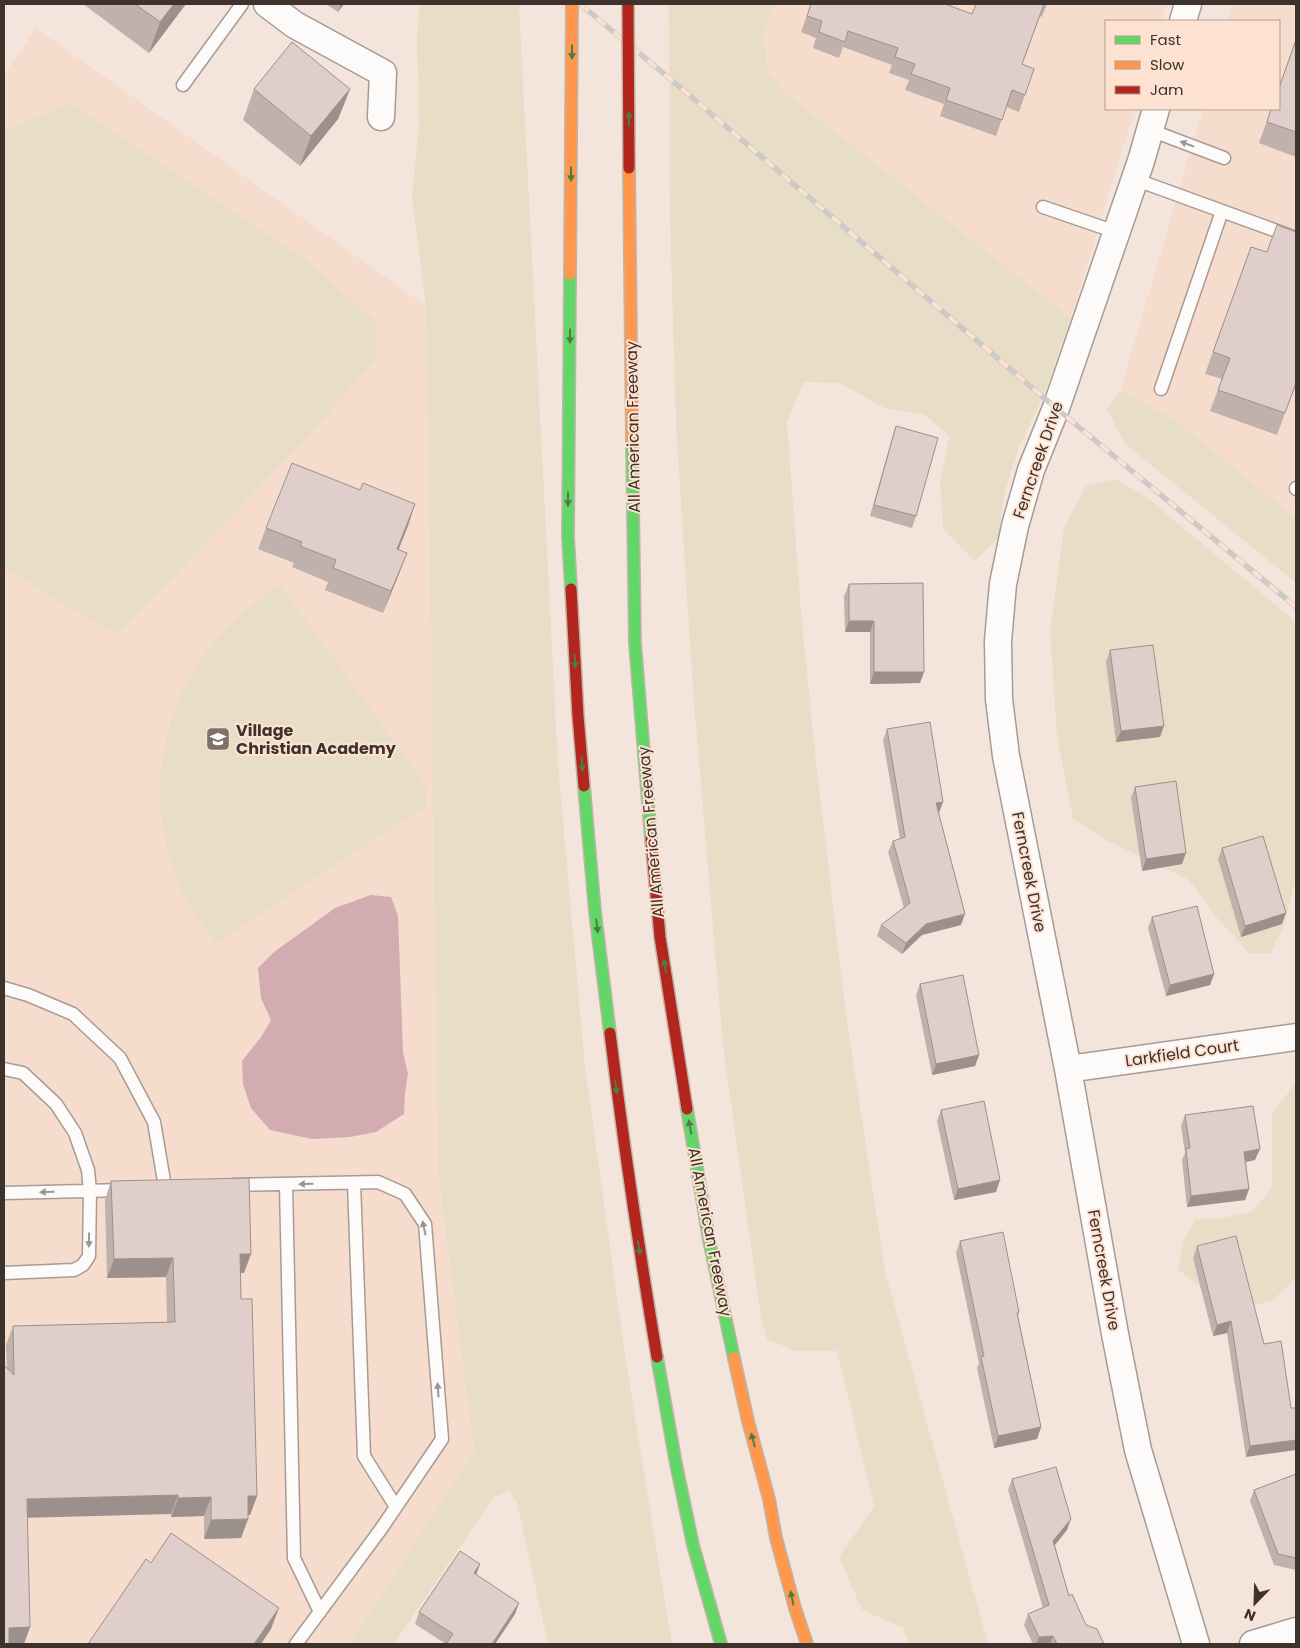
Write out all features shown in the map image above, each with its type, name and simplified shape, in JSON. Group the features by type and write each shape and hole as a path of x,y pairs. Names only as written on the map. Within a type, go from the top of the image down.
{"highway":[{"path":"572,4 568,537 578,716 595,912 618,1108 645,1286 676,1464 693,1545 721,1644"},
{"name":"All American Freeway","path":"628,4 636,643 642,740 660,937 709,1240 748,1421 769,1500 776,1538 794,1608 807,1644"}],"street":[{"path":"267,4 296,25 382,73 381,118"},
{"path":"1183,20 1188,4"},
{"name":"Ferncreek Drive","path":"1153,119 1056,408 1028,479 1015,526 1003,584 998,641 999,699 1006,756 1068,1070 1115,1334 1138,1450 1196,1644"},
{"name":"Larkfield Court","path":"1068,1070 1296,1037"},
{"path":"1254,1644 1296,1631"}],"lane":[{"path":"183,85 242,4"},
{"path":"1153,119 1224,158"},
{"path":"1134,179 1296,238"},
{"path":"1043,207 1116,232"},
{"path":"1161,390 1222,211"},
{"path":"4,988 28,995 73,1014 120,1058 154,1122 165,1187"},
{"path":"4,1069 23,1073 56,1104 75,1133 88,1170 90,1191 89,1256 83,1265 74,1270 4,1273"},
{"path":"220,1186 378,1182 405,1194 425,1224 442,1438 396,1507 296,1644"},
{"path":"354,1183 364,1456 396,1507"},
{"path":"286,1184 294,1558 320,1612"},
{"path":"4,1193 137,1189"}],"shaded area":[{"path":"420,4 519,4 558,764 585,1066 625,1355 672,1644 548,1644 517,1503 509,1491 494,1497 394,1644 350,1644 474,1451 438,1172 426,306 412,197 419,124 417,36"},
{"path":"669,4 774,4 763,36 769,73 786,93 1071,318 1043,397 1018,449 1004,494 999,537 974,561 943,528 940,483 949,436 925,415 884,408 840,383 804,382 787,422 801,611 815,752 845,1007 885,1271 988,1644 910,1644 902,1627 862,1610 839,1557 874,1506 837,1351 796,1351 767,1339 761,1318 723,1046 693,691 676,424 670,220"},
{"path":"774,4 1167,4 1161,20 1105,20 1105,110 1135,110 1071,318 786,93 769,73 763,36"},
{"path":"1233,4 1296,4 1296,518 1173,418 1120,391 1203,110 1280,110 1280,20 1228,20"},
{"name":"Village Christian Academy","path":"36,28 426,306 438,1172 474,1451 350,1644 4,1644 4,75"},
{"path":"70,103 307,261 376,321 377,357 319,425 117,635 49,596 4,567 4,131"},
{"path":"1120,391 1173,418 1296,518 1296,583 1124,443 1107,409"},
{"path":"1115,479 1145,496 1296,622 1296,878 1284,926 1270,953 1250,954 1217,918 1189,880 1108,841 1073,819 1057,736 1050,631 1064,528 1086,486"},
{"path":"280,585 427,786 426,806 216,943 191,908 174,870 163,830 160,790 164,749 175,709 194,671 226,629 248,609"},
{"path":"371,895 391,897 398,916 403,1052 408,1074 404,1114 376,1132 350,1137 312,1139 270,1130 251,1108 243,1084 242,1061 261,1037 271,1020 261,998 258,968 274,952 335,908"},
{"path":"1296,1082 1296,1278 1272,1301 1228,1311 1178,1269 1183,1242 1195,1220 1222,1218 1252,1212 1272,1188 1272,1114"}],"building":[{"path":"135,4 174,4 160,22"},
{"path":"811,4 945,4 972,14 976,4 1044,4 1022,64 1034,69 1025,95 1012,90 1002,120 946,100 950,88 911,74 915,64 895,57 898,48 848,31 845,42 819,32 822,21 807,16"},
{"path":"1296,40 1296,132 1267,122 1271,110 1280,110 1280,85"},
{"path":"292,42 350,89 311,136 254,89"},
{"path":"1277,225 1296,232 1296,383 1285,413 1218,390 1230,358 1213,352 1251,247 1267,252"},
{"path":"896,426 938,438 916,516 874,505"},
{"path":"292,463 360,490 363,483 415,504 397,549 407,553 391,591 333,568 336,560 300,546 302,542 266,528"},
{"path":"923,583 924,672 874,672 874,621 849,621 849,584"},
{"path":"1153,645 1164,726 1121,731 1110,650"},
{"path":"930,722 943,802 936,803 965,914 926,924 906,943 881,925 910,903 893,841 905,837 887,729"},
{"path":"1176,781 1186,853 1146,859 1135,787"},
{"path":"1263,836 1286,913 1245,926 1222,848"},
{"path":"1197,906 1214,974 1170,985 1152,917"},
{"path":"963,975 979,1055 936,1064 920,984"},
{"path":"984,1101 1000,1180 958,1189 941,1110"},
{"path":"1253,1106 1260,1149 1244,1152 1249,1189 1191,1196 1186,1149 1190,1148 1185,1115"},
{"path":"249,1178 251,1254 240,1254 241,1299 252,1299 257,1496 248,1496 248,1519 211,1520 211,1497 178,1498 178,1495 27,1499 30,1627 9,1628 9,1644 4,1644 4,1365 14,1375 13,1326 175,1322 173,1258 114,1259 111,1181"},
{"path":"1003,1232 1019,1312 1017,1313 1041,1427 998,1436 981,1357 984,1356 960,1241"},
{"path":"1236,1236 1264,1344 1281,1341 1291,1408 1296,1408 1296,1440 1250,1446 1231,1321 1217,1325 1197,1246"},
{"path":"1056,1467 1071,1519 1053,1541 1069,1596 1072,1594 1086,1625 1097,1629 1104,1644 1057,1644 1053,1636 1039,1637 1028,1614 1049,1605 1012,1479"},
{"path":"1296,1474 1296,1558 1278,1554 1254,1490"},
{"path":"171,1533 279,1608 254,1644 88,1644 146,1559 151,1563"},
{"path":"460,1551 480,1564 474,1573 519,1603 492,1644 446,1644 453,1634 419,1612"}],"railway":[{"path":"580,4 1056,408 1296,607"}],"traffic: fast":[{"path":"570,274 568,537 571,589"},
{"path":"632,439 635,643 651,839"},
{"path":"584,786 595,912 610,1033"},
{"path":"687,1109 709,1240 734,1358"},
{"path":"657,1357 693,1545 721,1644"}],"traffic: slow":[{"path":"570,274 572,4"},
{"path":"629,168 632,439"},
{"path":"734,1358 748,1421 769,1499 776,1538 807,1644"}],"traffic: jam":[{"path":"628,4 629,168"},
{"path":"571,589 584,786"},
{"path":"651,839 660,937 687,1109"},
{"path":"610,1033 620,1114 657,1357"}],"place":[{"name":"Village Christian Academy","path":"218,739"}]}
